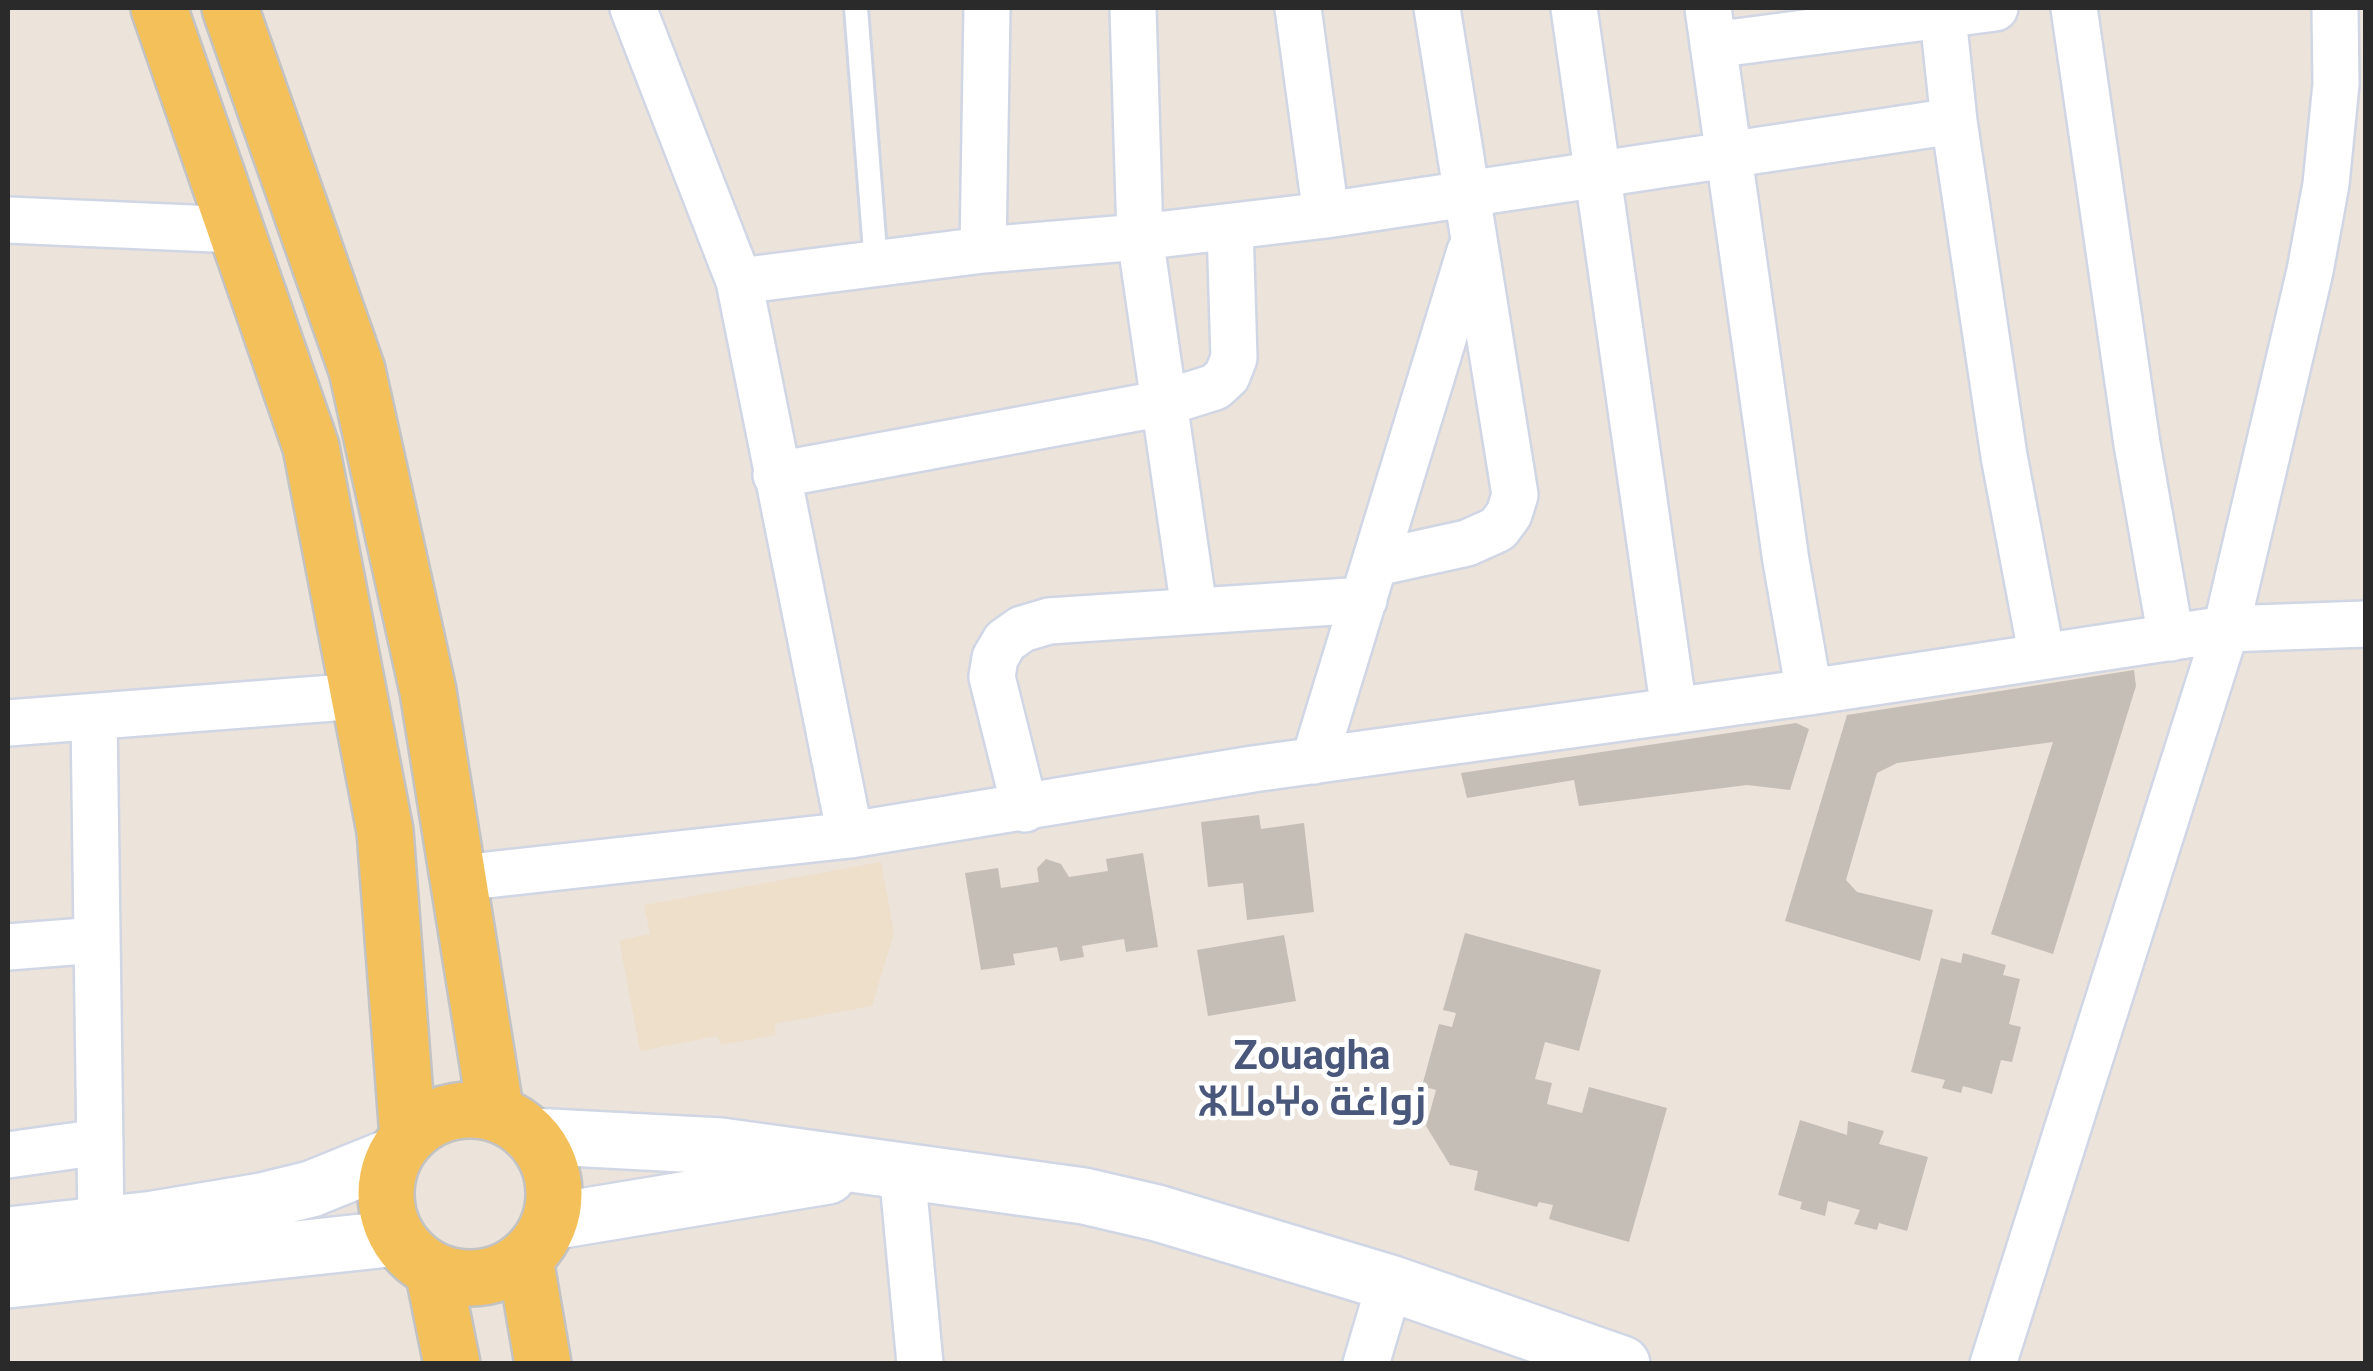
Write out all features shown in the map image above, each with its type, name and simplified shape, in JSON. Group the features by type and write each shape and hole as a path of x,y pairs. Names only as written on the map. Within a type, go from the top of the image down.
{"main road":[{"path":"159,8 312,447 385,831 402,1146 386,1192 386,1208 416,1254 452,1364"},
{"path":"8,1280 416,1254 455,1277 484,1278 513,1267 538,1240 554,1201 554,1180 544,1153 514,1125 460,878 428,691 356,370 230,8"},
{"path":"8,1235 102,1225 311,1189 402,1146 432,1119 449,1112 473,1110 514,1125 721,1146 1084,1196 1157,1213 1390,1283 1622,1364"},
{"path":"538,1240 893,1169"},
{"path":"538,1240 543,1364"}],"street":[{"path":"634,8 739,281 850,836"},
{"path":"983,250 987,8"},
{"path":"1133,8 1140,237 1194,610"},
{"path":"1298,8 1326,215"},
{"path":"1024,808 992,677 995,658 1006,640 1022,629 1049,621 1194,610 1370,581 1498,529 1509,514 1515,496 1513,472 1438,8"},
{"path":"1574,8 1674,711"},
{"path":"1809,692 1786,561 1711,26 1995,8"},
{"path":"2074,8 2128,388 2171,638"},
{"path":"1993,1364 2226,629 2310,272 2326,184 2336,84 2335,8"},
{"path":"1943,11 1954,121 2004,456 2042,656"},
{"path":"739,281 983,250 1140,237 1326,215 1954,121"},
{"path":"8,220 237,230"},
{"path":"776,475 1164,402 1216,387 1227,376 1234,358 1230,226"},
{"path":"1314,761 1474,240"},
{"path":"460,878 850,836 1314,761 2226,629 2366,624"},
{"path":"8,723 358,696"},
{"path":"94,716 102,1225"},
{"path":"8,948 97,940"},
{"path":"8,1155 100,1142"},
{"path":"893,1169 920,1364"},
{"path":"1366,1364 1390,1283"}],"lane":[{"path":"856,8 876,264"}],"shaded area":[{"path":"881,862 894,933 872,1006 775,1024 776,1035 721,1045 718,1036 640,1051 619,940 650,934 644,905"}],"building":[{"path":"2134,670 2136,686 2053,954 1991,934 2053,742 1897,763 1877,773 1846,880 1857,892 1933,910 1920,961 1785,921 1847,715"},
{"path":"1796,723 1809,729 1790,790 1747,785 1579,806 1574,780 1467,798 1461,773"},
{"path":"1259,815 1261,829 1304,823 1314,912 1247,920 1243,883 1208,887 1201,822"},
{"path":"1143,853 1158,947 1126,952 1124,939 1082,946 1084,957 1060,961 1057,947 1013,954 1015,965 981,970 965,873 998,868 1001,888 1039,882 1037,868 1046,859 1061,864 1069,877 1108,871 1106,859"},
{"path":"1465,933 1601,970 1579,1051 1545,1042 1535,1079 1552,1083 1547,1104 1582,1113 1589,1087 1667,1108 1629,1242 1549,1219 1553,1205 1539,1202 1537,1207 1474,1190 1478,1171 1450,1165 1426,1126 1436,1090 1422,1086 1439,1024 1452,1027 1456,1013 1443,1010"},
{"path":"1284,935 1296,1001 1208,1016 1197,950"},
{"path":"1963,953 2006,965 2003,975 2020,979 2009,1024 2021,1027 2012,1062 2001,1060 1992,1094 1963,1086 1961,1093 1942,1088 1945,1080 1911,1072 1941,958 1961,963"},
{"path":"1800,1120 1847,1135 1848,1121 1884,1131 1879,1144 1928,1157 1907,1231 1879,1223 1877,1230 1854,1224 1860,1210 1828,1201 1825,1216 1800,1209 1802,1202 1778,1195"}],"district":[{"name":"Zouagha ⵣⵡⴰⵖⴰ زواغة","path":"1312,1082"}]}
